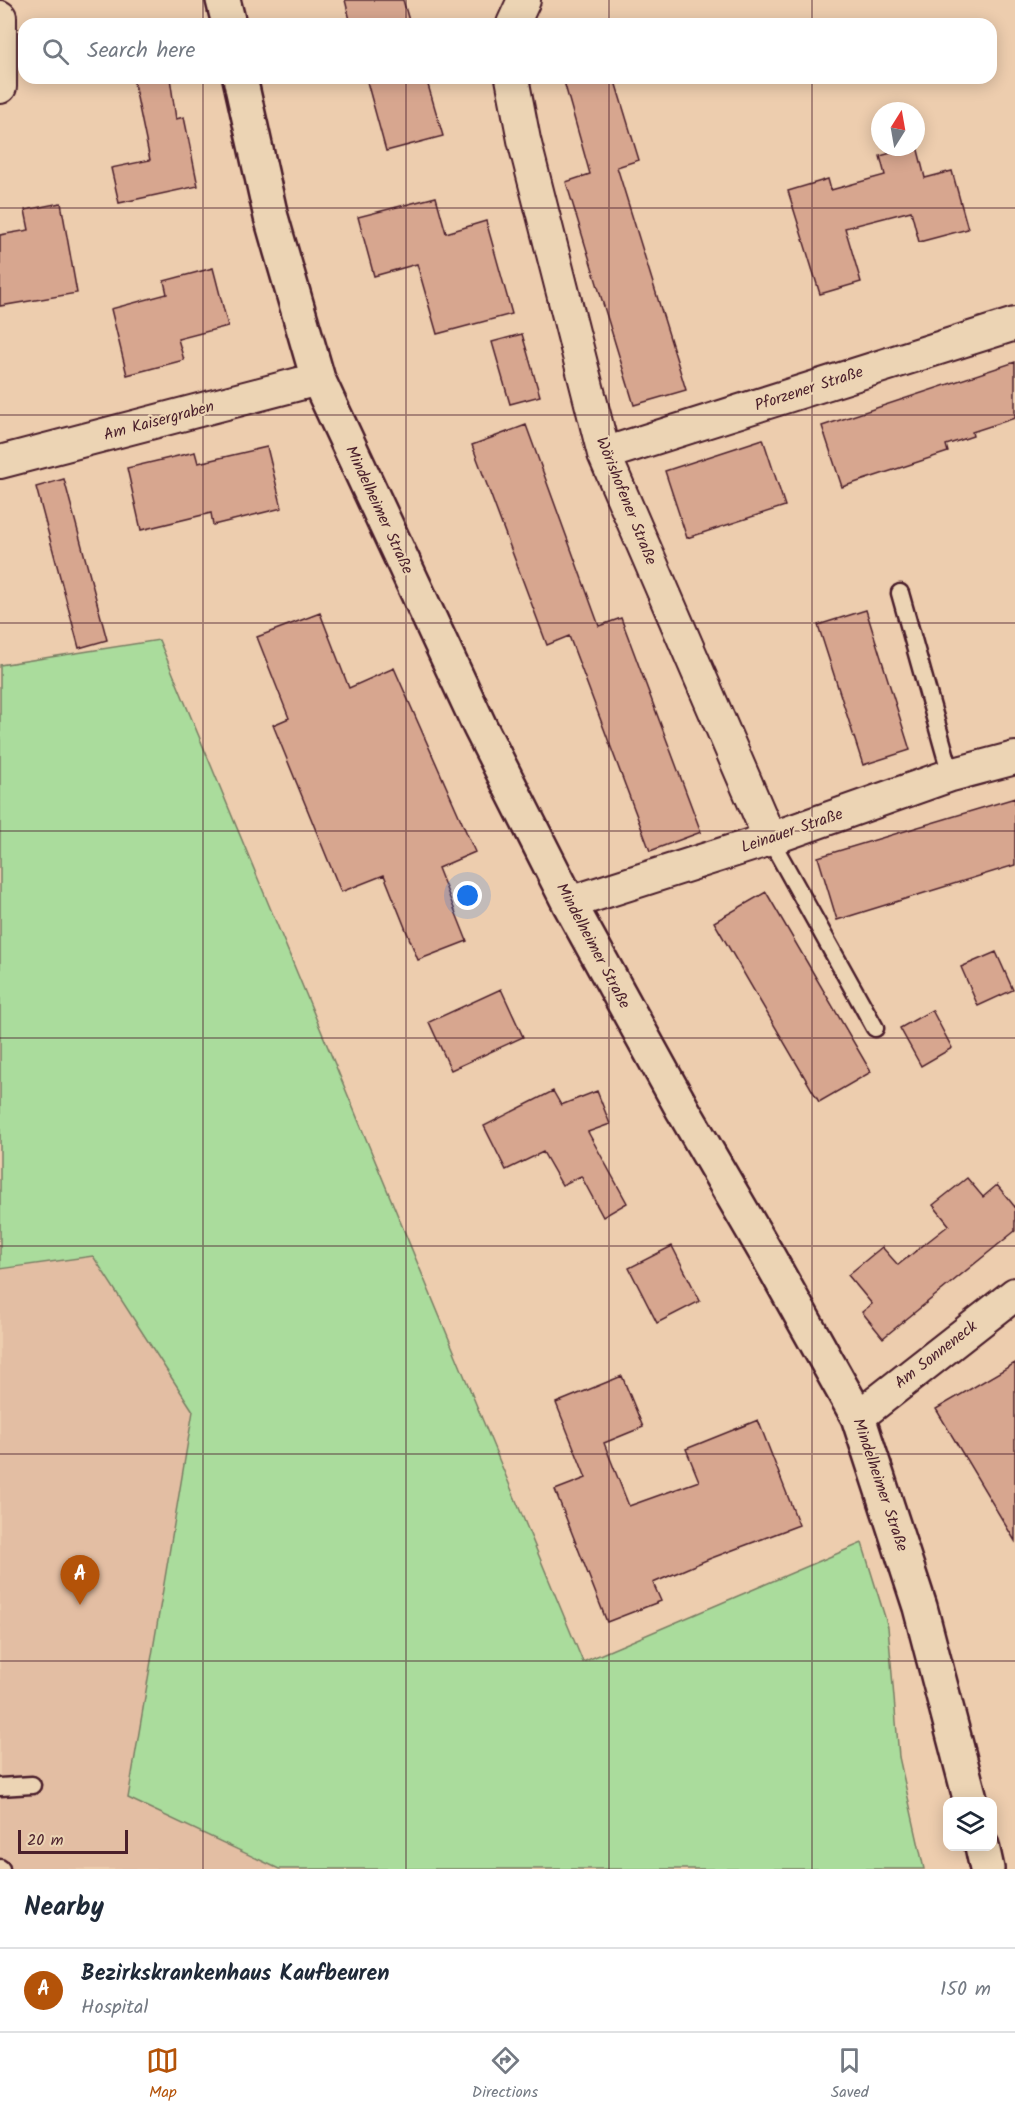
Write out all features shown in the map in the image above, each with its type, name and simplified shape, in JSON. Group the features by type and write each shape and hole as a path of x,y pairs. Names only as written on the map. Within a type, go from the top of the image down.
{"main road":[{"path":"223,0 228,18"},
{"name":"Mindelheimer Straße","path":"241,84 271,217 318,379 480,727 569,903 683,1110 858,1417 920,1607 969,1797"},
{"path":"983,1851 987,1869"}],"street":[{"path":"516,18 524,0"},
{"path":"0,17 0,87"},
{"name":"Wörishofener Straße","path":"513,84 524,140 604,454 770,839"},
{"name":"Pforzener Straße","path":"604,454 1015,324"},
{"name":"Am Kaisergraben","path":"0,462 318,379"},
{"name":"Leinauer Straße","path":"569,903 770,839 951,776 1015,758"},
{"name":"Am Sonneneck","path":"858,1417 1015,1294"}],"lane":[{"path":"900,593 951,776"},
{"path":"770,839 875,1028"},
{"path":"0,1786 32,1785"}],"shaded area":[{"path":"93,1255 193,1411 128,1798 279,1869 0,1869 0,1269"}],"green space":[{"path":"159,640 583,1662 862,1543 888,1627 899,1757 924,1869 279,1869 128,1798 193,1411 93,1256 0,1269 0,665"}],"building":[{"path":"345,0 403,0 408,18 350,18"},
{"path":"134,84 171,84 176,119 184,117 198,186 119,203 111,168 150,160"},
{"path":"368,84 428,84 443,136 386,151"},
{"path":"565,84 616,84 639,160 617,167 686,390 634,405 566,182 590,174"},
{"path":"880,156 920,156 925,178 952,171 968,229 919,242 911,211 845,228 861,282 820,294 788,191 828,179 831,190 885,175"},
{"path":"436,197 446,233 486,221 512,314 437,334 417,264 374,276 358,217"},
{"path":"61,203 77,293 0,306 0,235 29,230 25,210"},
{"path":"213,268 228,326 178,339 184,360 127,375 111,309 167,294 164,281"},
{"path":"522,334 540,396 510,404 492,342"},
{"path":"1015,362 1015,418 972,432 973,436 946,445 948,452 842,487 822,426"},
{"path":"526,425 599,626 621,618 701,832 650,851 569,636 547,645 472,445"},
{"path":"763,439 785,506 687,538 665,471"},
{"path":"267,447 282,508 213,525 211,513 141,530 127,468 195,452 198,463"},
{"path":"64,479 107,640 79,648 36,487"},
{"path":"866,610 910,750 863,765 818,625"},
{"path":"320,613 349,688 394,668 475,852 438,868 467,941 418,960 384,875 341,892 273,725 289,718 257,637"},
{"path":"1015,798 1015,865 837,920 818,857"},
{"path":"766,892 871,1072 819,1102 714,922"},
{"path":"996,952 1013,990 978,1006 961,967"},
{"path":"501,989 523,1037 451,1070 429,1022"},
{"path":"932,1010 952,1048 921,1066 900,1028"},
{"path":"553,1091 561,1105 597,1091 610,1124 588,1132 627,1203 603,1217 581,1176 562,1185 543,1152 506,1170 484,1126"},
{"path":"967,1178 983,1197 997,1185 1015,1207 1015,1231 883,1338 862,1312 872,1304 848,1275 882,1247 898,1265 949,1225 933,1205"},
{"path":"672,1246 700,1301 657,1323 629,1268"},
{"path":"1015,1363 1015,1541 936,1409"},
{"path":"622,1376 643,1427 604,1443 629,1506 699,1481 686,1449 758,1420 799,1525 653,1583 661,1601 607,1622 555,1490 586,1478 556,1403"}],"place":[{"name":"Bezirkskrankenhaus Kaufbeuren","path":"80,1605"}]}
